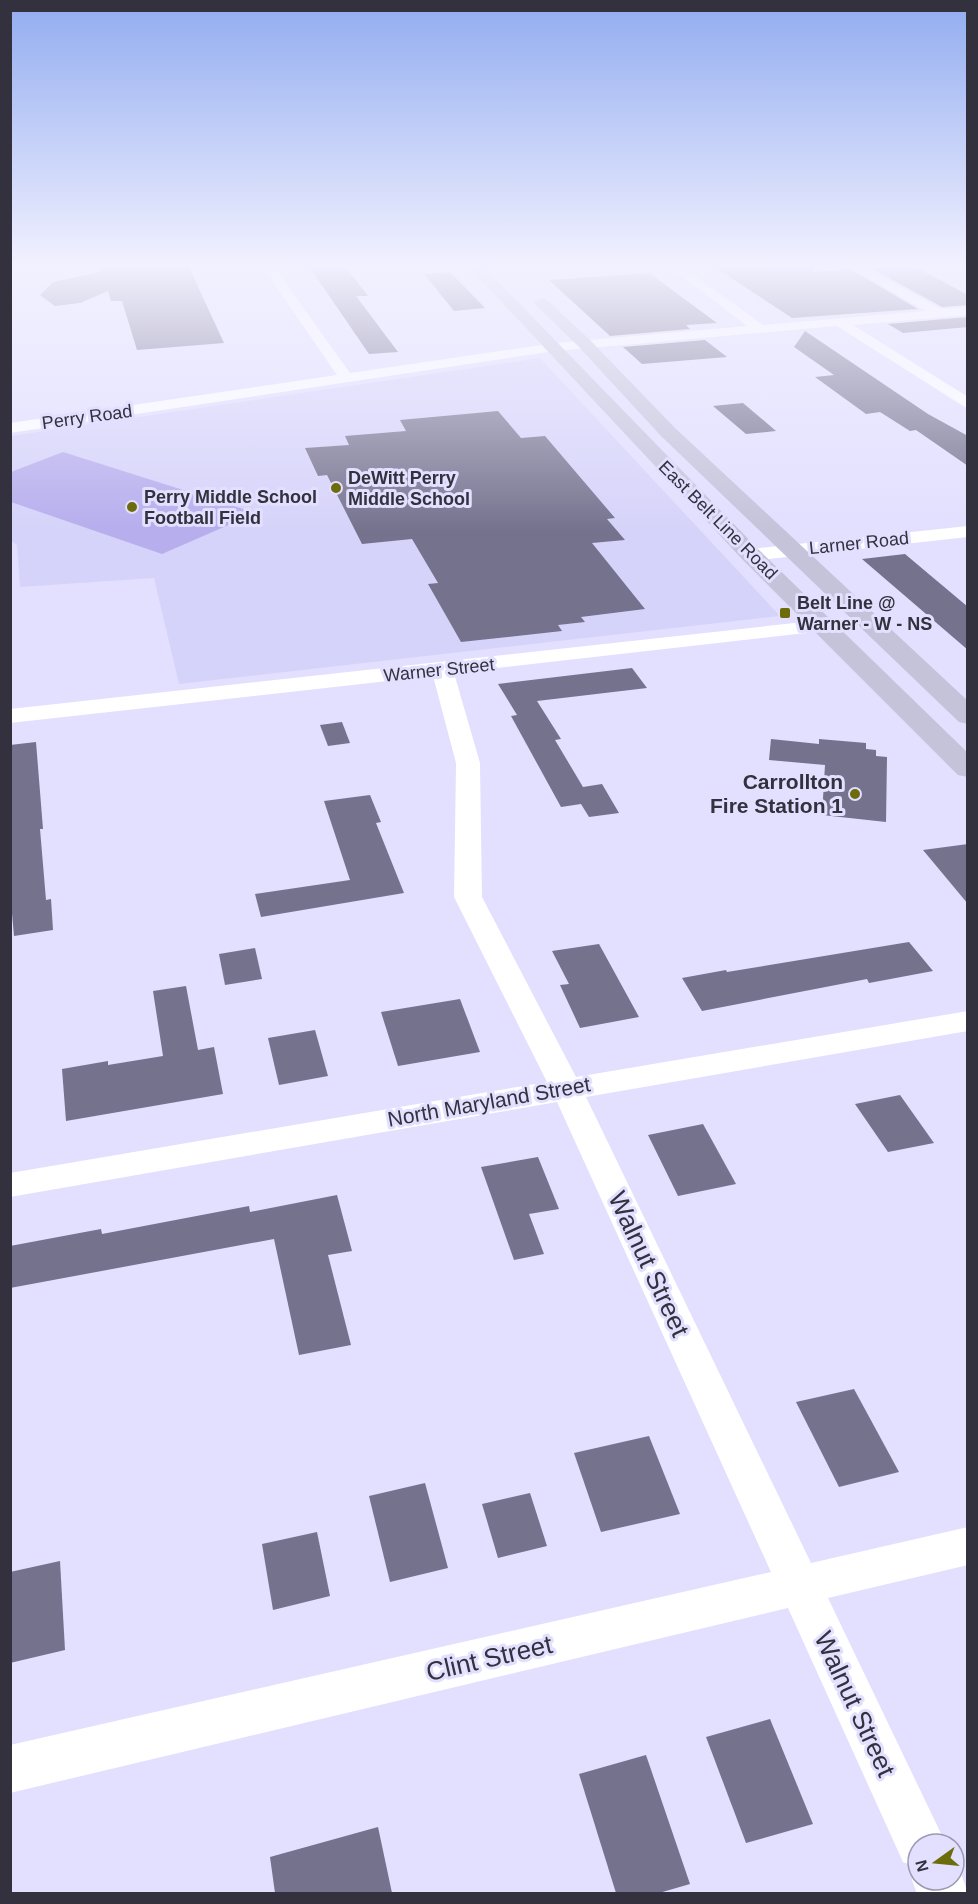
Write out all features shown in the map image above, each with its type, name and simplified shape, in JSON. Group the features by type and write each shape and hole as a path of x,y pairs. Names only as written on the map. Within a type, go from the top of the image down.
{"main road":[{"name":"East Belt Line Road","path":"562,354 626,426 751,555 968,769"},
{"name":"East Belt Line Road","path":"594,354 668,432 968,716"}],"street":[{"path":"329,354 346,378"},
{"name":"Perry Road","path":"10,428 504,354"},
{"path":"889,354 968,404"},
{"name":"Larner Road","path":"751,555 968,531"},
{"name":"Warner Street","path":"10,716 868,621"},
{"name":"Walnut Street","path":"442,669 468,763 468,897 566,1089 915,1832"},
{"name":"North Maryland Street","path":"10,1185 968,1021"},
{"name":"Clint Street","path":"10,1769 968,1546"}],"shaded area":[{"name":"DeWitt Perry Middle School","path":"540,358 780,616 179,684 154,578 20,587 17,545 11,541 10,436"},
{"name":"Perry Middle School Football Field","path":"63,452 256,513 162,554 11,502 11,472"}],"building":[{"path":"631,354 723,354 727,357 642,364"},
{"path":"804,354 839,354 928,414 968,436 968,466 916,430 910,431 880,412 866,414 815,377 834,375"},
{"path":"743,403 776,431 746,434 713,406"},
{"path":"498,411 521,438 545,436 615,518 607,519 625,540 592,543 645,609 581,617 585,622 558,625 562,631 461,642 428,584 438,583 412,539 362,544 327,475 318,476 305,448 349,445 345,436 406,431 400,420"},
{"path":"905,554 968,607 968,650 862,559"},
{"path":"632,668 647,688 537,701 561,739 555,740 583,787 602,784 619,813 589,817 581,804 561,807 511,716 517,715 498,684"},
{"path":"342,722 350,743 328,746 320,725"},
{"name":"Carrollton Fire Station 1","path":"771,739 819,744 819,739 866,743 866,749 876,750 876,756 887,757 886,822 822,815 825,765 769,760"},
{"path":"36,742 46,900 51,899 53,930 14,936 10,891 10,745"},
{"path":"370,795 381,822 376,823 404,893 261,917 255,894 350,880 324,801"},
{"path":"968,844 968,904 923,850"},
{"path":"909,942 933,971 869,983 867,979 702,1011 682,978 726,970 727,972"},
{"path":"599,944 639,1017 580,1028 560,985 569,984 552,951"},
{"path":"255,948 262,979 225,985 219,954"},
{"path":"186,986 198,1050 214,1047 223,1094 66,1121 62,1069 108,1061 108,1065 163,1056 153,991"},
{"path":"460,999 480,1052 398,1066 381,1012"},
{"path":"315,1030 328,1076 279,1085 268,1038"},
{"path":"900,1095 934,1143 888,1152 855,1104"},
{"path":"703,1124 736,1184 678,1196 648,1135"},
{"path":"538,1157 559,1209 529,1214 544,1254 514,1260 481,1167"},
{"path":"337,1195 352,1251 328,1255 351,1345 299,1355 274,1239 10,1288 10,1246 101,1229 102,1234 249,1206 250,1212"},
{"path":"854,1389 899,1472 839,1487 796,1402"},
{"path":"649,1436 680,1514 601,1532 574,1453"},
{"path":"425,1483 448,1568 390,1582 369,1496"},
{"path":"530,1493 547,1546 498,1558 482,1504"},
{"path":"317,1532 330,1596 273,1610 262,1544"},
{"path":"60,1561 65,1650 10,1663 10,1572"},
{"path":"770,1719 813,1824 746,1843 706,1737"},
{"path":"646,1755 690,1884 659,1893 616,1893 579,1774"},
{"path":"378,1827 392,1893 275,1893 270,1857"}],"place":[{"name":"DeWitt Perry Middle School","path":"336,488"},
{"name":"Perry Middle School Football Field","path":"132,507"},
{"name":"Belt Line @ Warner - W - NS","path":"785,613"},
{"name":"Carrollton Fire Station 1","path":"855,794"}]}
